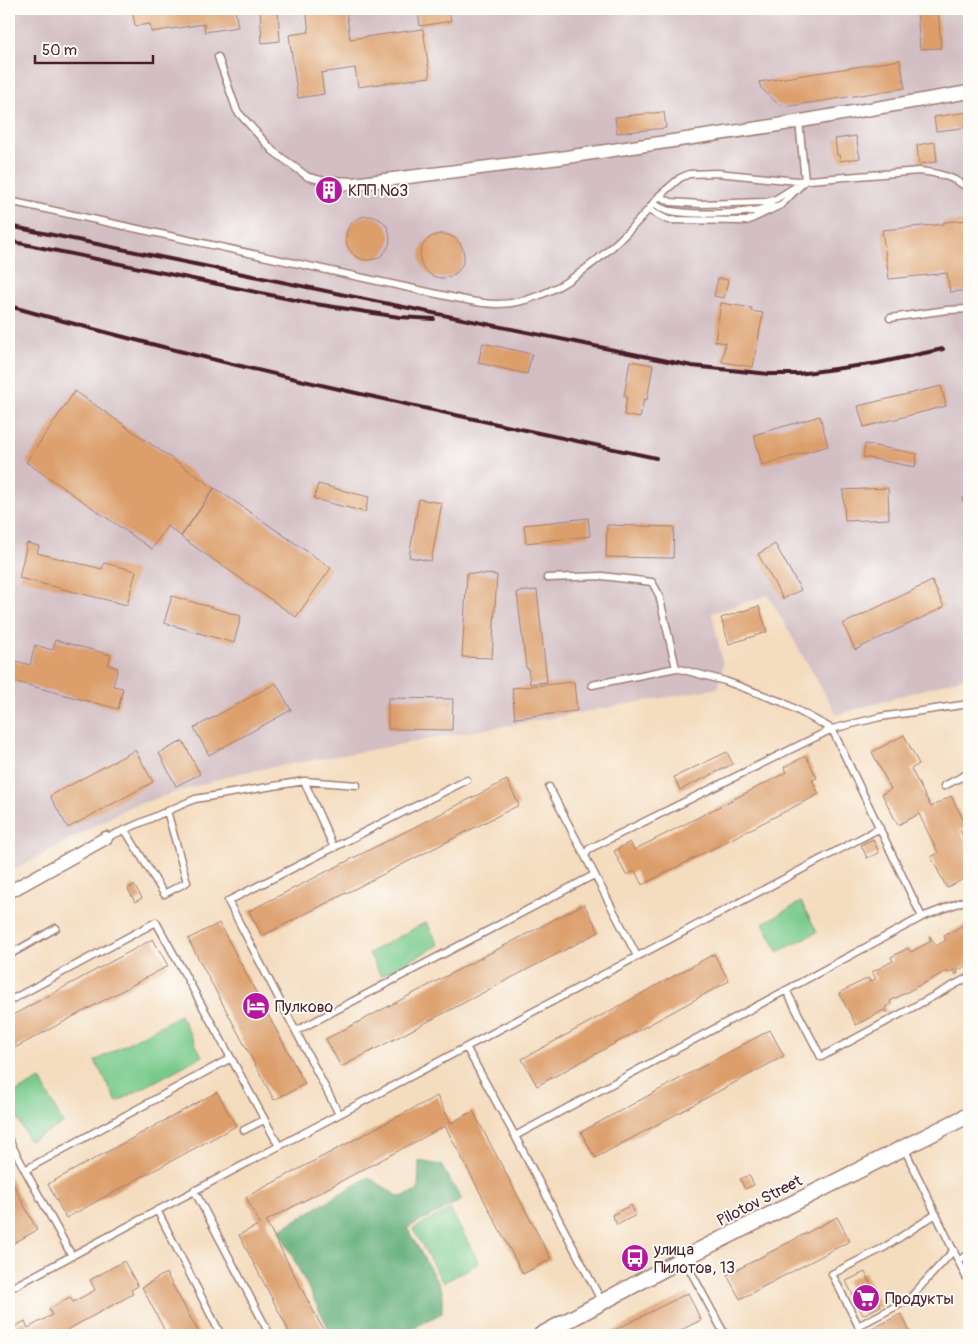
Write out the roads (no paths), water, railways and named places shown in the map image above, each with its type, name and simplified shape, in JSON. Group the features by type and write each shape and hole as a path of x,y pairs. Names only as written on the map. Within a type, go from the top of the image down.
{"street":[{"path":"333,183 352,184 560,158 800,121 969,92"},
{"path":"9,892 106,838"},
{"name":"Pilotov Street","path":"541,1335 556,1332 602,1302 684,1258 969,1115"}],"lane":[{"path":"218,57 237,111 273,151 308,176 333,183"},
{"path":"648,210 668,220 747,221 781,205 805,181 800,121"},
{"path":"9,201 413,289 498,304 522,300 548,292 570,279 604,255 628,233 659,196 680,178 689,174 717,173 805,181 919,171 950,177 969,189"},
{"path":"659,196 671,202 700,204 766,202 776,199 805,181"},
{"path":"653,203 669,211 698,213 747,212 779,203 805,181"},
{"path":"890,318 969,309"},
{"path":"547,578 602,576 652,582 660,595 676,668"},
{"path":"592,685 676,668 725,681 782,702 832,729 922,917"},
{"path":"584,856 589,849 832,729 880,717 969,704"},
{"path":"944,786 969,773"},
{"path":"339,1114 228,901 466,780"},
{"path":"304,782 334,848"},
{"path":"106,838 195,799 304,782 356,785"},
{"path":"548,787 637,956"},
{"path":"125,830 164,894 187,882 167,811"},
{"path":"9,1289 880,828"},
{"path":"296,1031 594,875"},
{"path":"516,1136 922,917 969,898"},
{"path":"9,1001 156,922 279,1146"},
{"path":"9,955 56,928"},
{"path":"786,990 821,1057 969,977"},
{"path":"466,1047 516,1136 602,1302"},
{"path":"25,1170 231,1058"},
{"path":"244,1130 264,1120"},
{"path":"9,1140 72,1256"},
{"path":"904,1148 969,1283"},
{"path":"194,1190 270,1335"},
{"path":"157,1210 221,1335"},
{"path":"863,1335 832,1274 885,1247 936,1214"},
{"path":"858,1326 908,1300 954,1250"},
{"path":"959,1260 969,1254"},
{"path":"684,1258 725,1335"}],"railway":[{"path":"9,226 692,366 769,374 798,374 878,363 943,349"},
{"path":"9,241 309,303 399,317 434,319"},
{"path":"9,306 169,349 412,406 656,458"}],"place":[{"name":"КПП №3","path":"329,190"},
{"name":"Пулково","path":"256,1006"},
{"name":"улица Пилотов, 13","path":"635,1258"},
{"name":"Продукты","path":"866,1298"}]}
